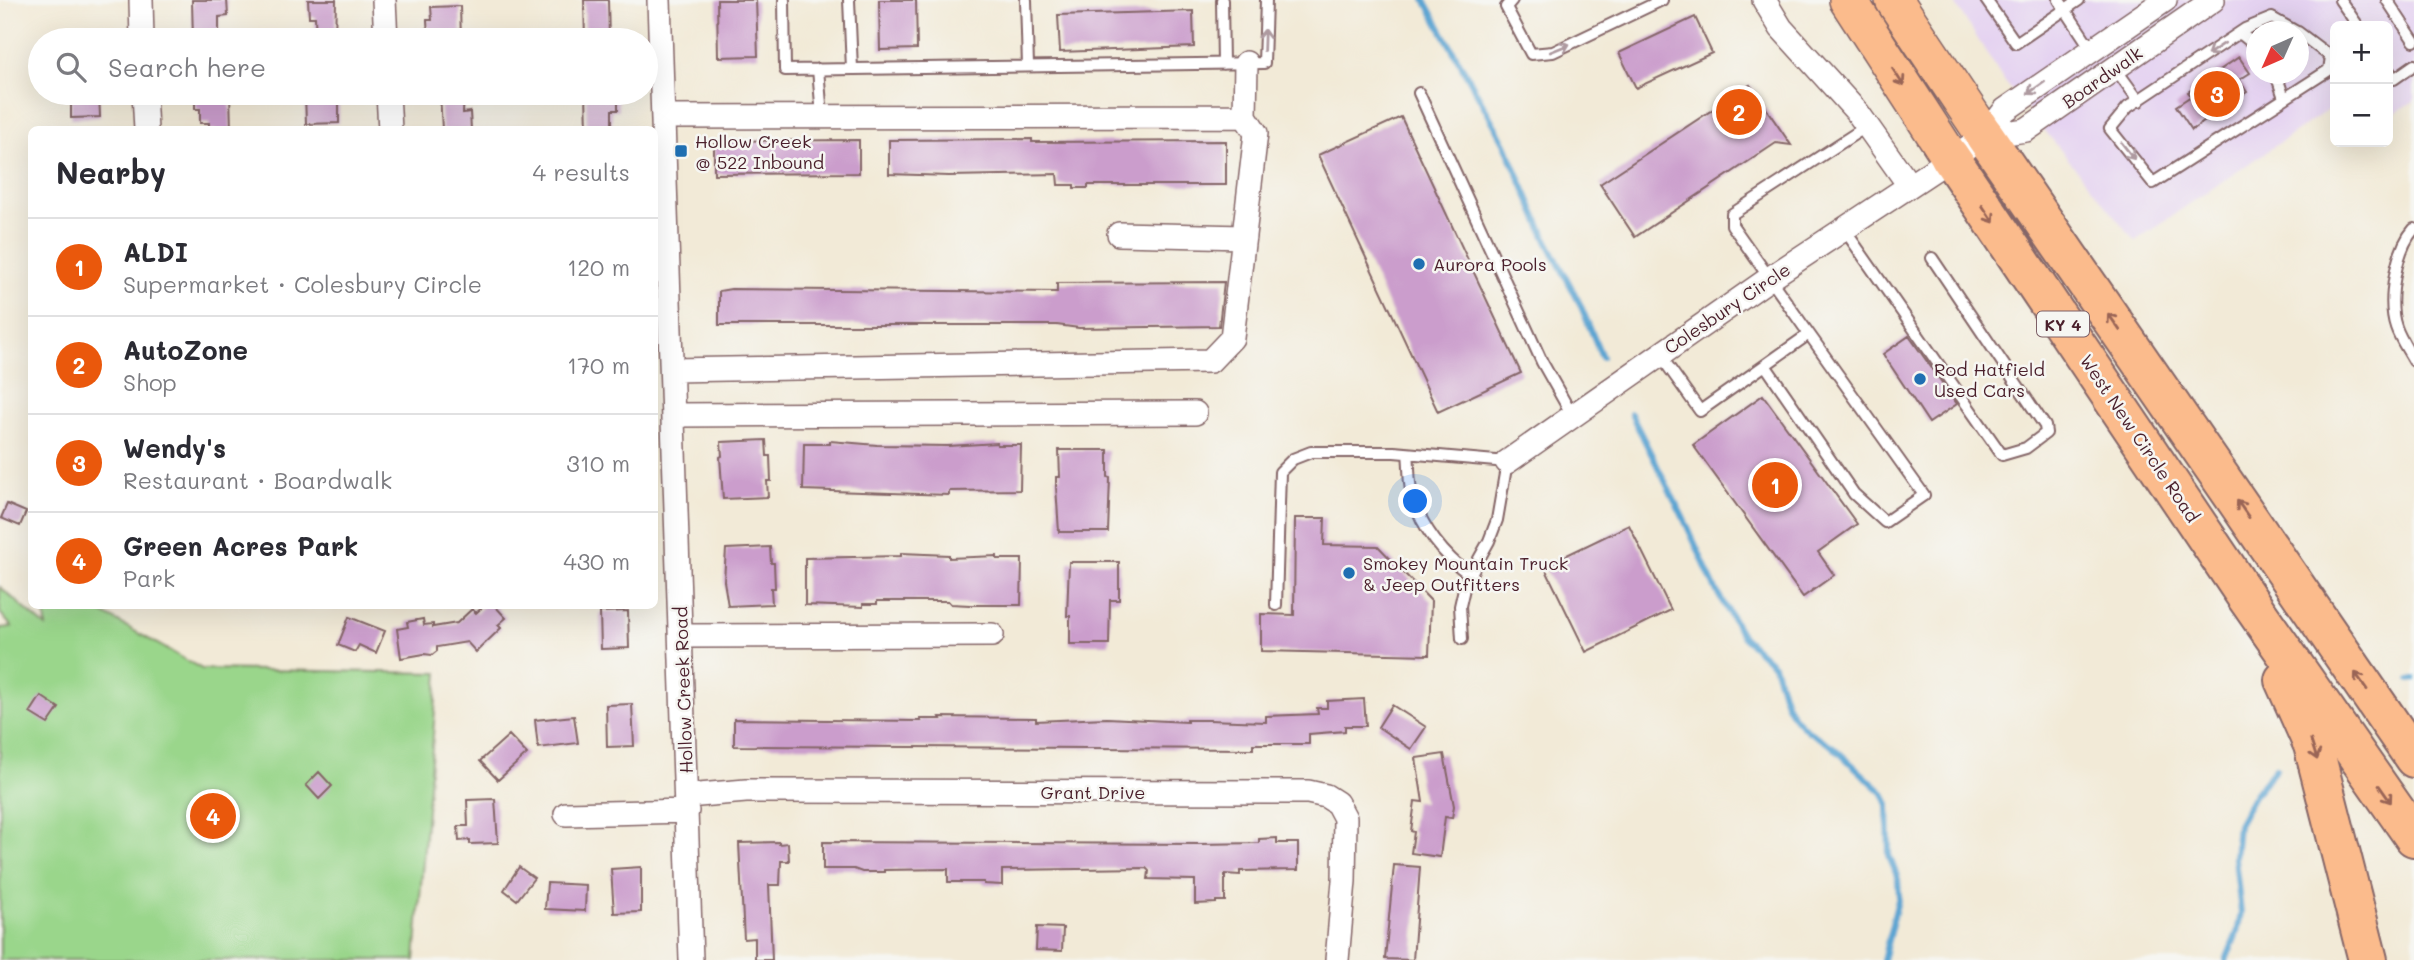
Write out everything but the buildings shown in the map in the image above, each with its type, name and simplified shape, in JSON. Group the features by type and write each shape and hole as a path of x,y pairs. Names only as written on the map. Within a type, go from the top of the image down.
{"highway":[{"name":"West New Circle Road","path":"1848,0 1950,157 2247,598 2414,837"},
{"name":"KY 4","path":"1894,0 2414,758"},
{"path":"2247,598 2313,745 2368,960"}],"street":[{"path":"141,0 142,28"},
{"path":"384,0 385,28"},
{"name":"Hollow Creek Road","path":"660,0 691,960"},
{"path":"1764,0 1781,28 1867,125 1909,185"},
{"name":"Boardwalk","path":"1985,136 2026,130 2213,0"},
{"name":"Boardwalk","path":"1950,157 1985,136 2006,110 2160,2"},
{"path":"672,370 1210,361 1232,338 1256,133 1245,117 1246,63"},
{"path":"145,105 146,126"},
{"path":"389,105 390,126"},
{"path":"663,117 1245,117"},
{"name":"Colesbury Circle","path":"1507,462 1659,354 1950,157"},
{"path":"1119,234 1244,237"},
{"path":"674,415 1195,413"},
{"path":"681,636 992,635"},
{"name":"Grant Drive","path":"566,814 687,803 746,791 1308,792 1326,796 1337,803 1345,817 1344,881 1337,960"}],"lane":[{"path":"784,0 785,70 1264,62 1266,0"},
{"path":"849,0 852,69"},
{"path":"1026,0 1028,66"},
{"path":"1222,0 1223,64"},
{"path":"1506,2 1531,54 1553,52 1662,0"},
{"path":"1986,0 2016,43 2062,5 2079,0"},
{"path":"2340,0 2355,21"},
{"path":"2387,0 2414,41"},
{"path":"2160,2 2173,27"},
{"path":"2062,5 2092,50"},
{"path":"2246,30 2128,107 2110,128 2153,183 2329,70 2330,66"},
{"path":"2240,33 2246,38"},
{"path":"2309,40 2330,54"},
{"path":"2393,77 2414,65"},
{"path":"2115,68 2139,101"},
{"path":"818,69 822,116"},
{"path":"2279,84 2284,98"},
{"path":"1419,93 1542,362 1572,415"},
{"path":"1765,365 1854,494 1885,522 1923,495 1732,225 1732,215 1867,125"},
{"path":"1844,229 2002,455 2026,448 2046,433 2045,426 1932,258"},
{"path":"2414,229 2407,236 2392,283 2395,326 2414,361"},
{"path":"1659,354 1700,411 1810,334"},
{"path":"1276,604 1280,472 1293,459 1311,452 1409,454 1507,462 1497,520 1489,541 1469,574 1460,606 1462,639"},
{"path":"1409,454 1412,497 1427,530 1454,563 1469,574"}],"shaded area":[{"path":"1953,0 2414,0 2414,101 2393,114 2393,21 2330,21 2330,108 2135,241 2005,82"}],"green space":[{"path":"0,587 46,627 45,609 95,609 202,669 438,673 415,960 0,960 0,628 12,627 0,613"}],"waterway":[{"path":"1425,0 1505,144 1602,357"},
{"path":"1631,414 1717,592 1743,637 1774,665 1793,716 1808,731 1832,746 1883,793 1888,805 1889,855 1898,879 1899,896 1883,960"},
{"path":"2410,680 2414,679"},
{"path":"2226,960 2237,933 2241,913 2235,858 2238,824 2255,794 2276,768"}],"place":[{"name":"Wendy's","path":"2217,94"},
{"name":"AutoZone","path":"1739,112"},
{"name":"Hollow Creek @ 522 Inbound","path":"681,151"},
{"name":"Aurora Pools","path":"1419,264"},
{"name":"Rod Hatfield Used Cars","path":"1920,379"},
{"name":"ALDI","path":"1775,485"},
{"name":"Smokey Mountain Truck & Jeep Outfitters","path":"1349,573"},
{"name":"Green Acres Park","path":"213,816"}]}
